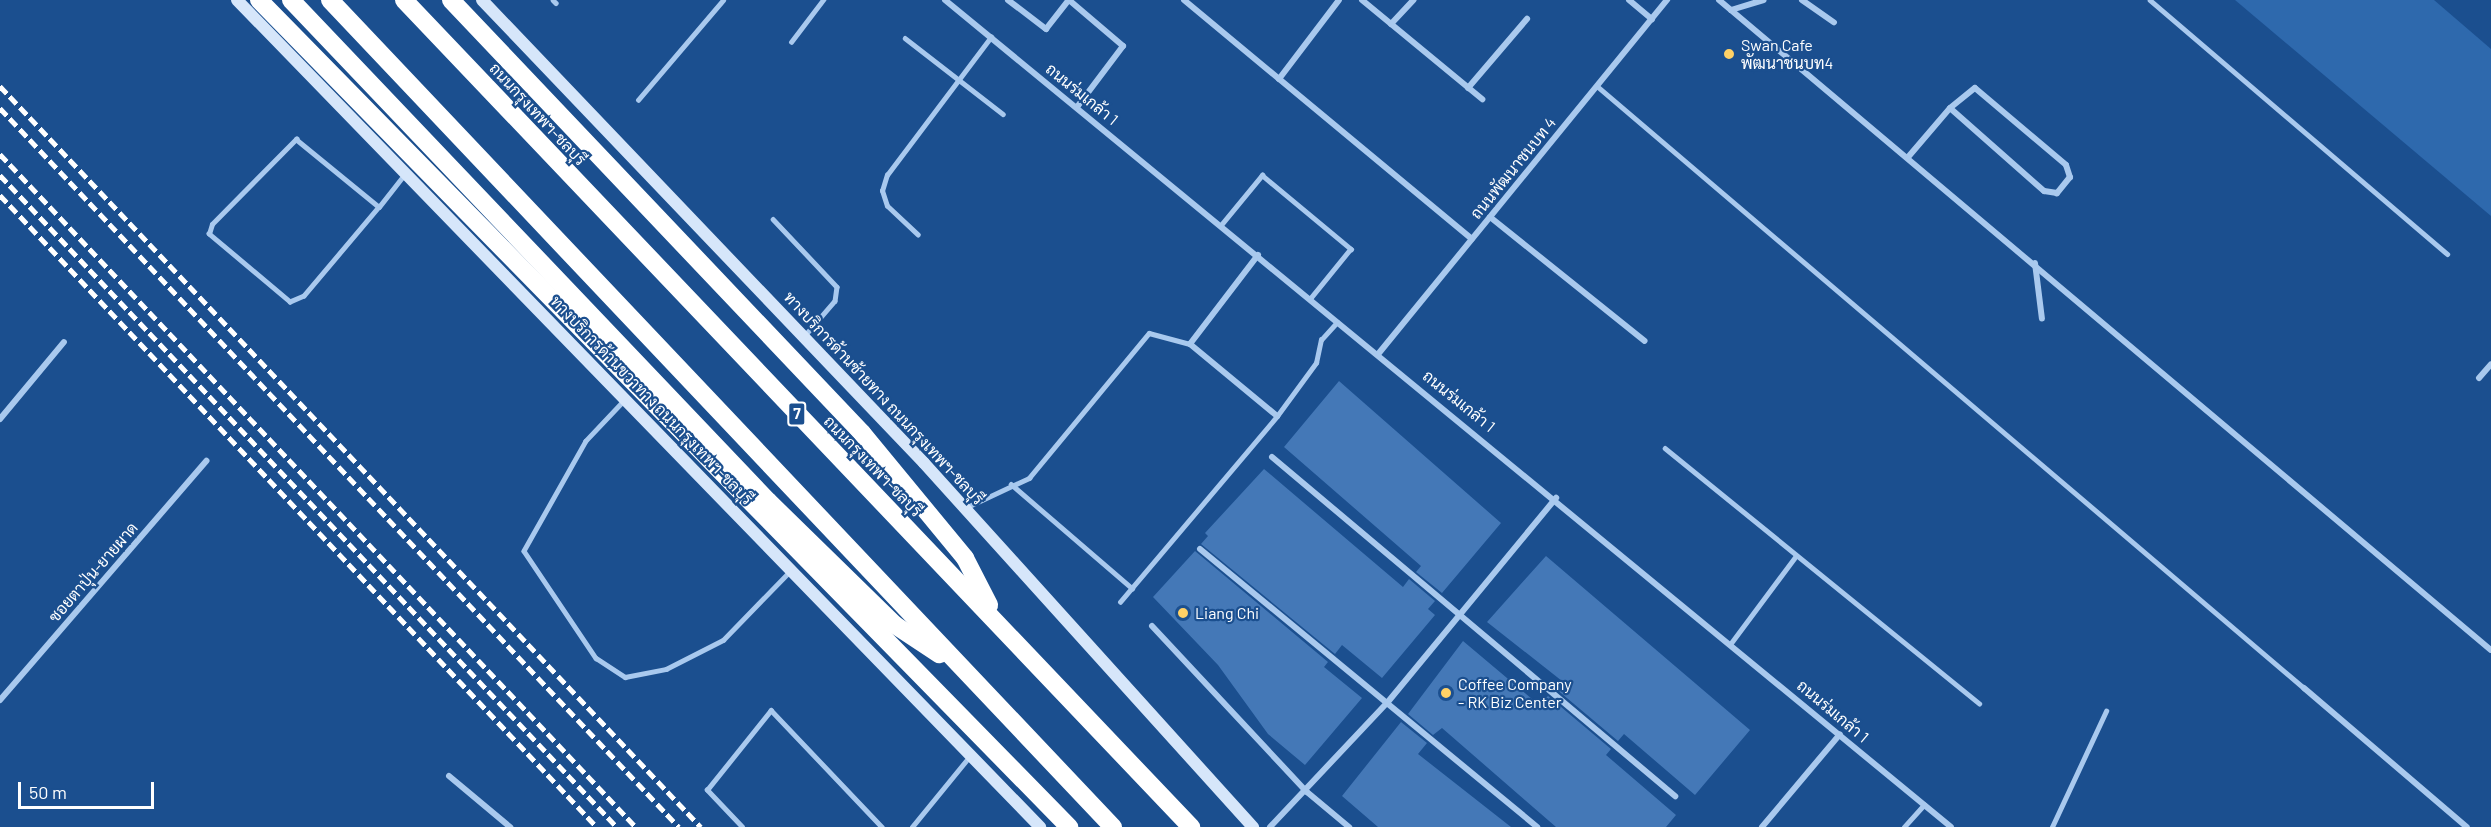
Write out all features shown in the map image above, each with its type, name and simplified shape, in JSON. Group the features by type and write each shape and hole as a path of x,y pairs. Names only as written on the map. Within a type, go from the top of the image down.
{"highway":[{"path":"259,0 1068,827"},
{"path":"291,0 768,501 895,625 960,668"},
{"path":"330,0 802,495 960,668 1113,827"},
{"name":"ถนนกรุงเทพฯ-ชลบุรี","path":"404,0 1191,827"},
{"path":"451,0 862,433 965,558 996,620"}],"main road":[{"name":"ทางบริการด้านขวาทาง ถนนกรุงเทพฯ-ชลบุรี","path":"237,0 407,171 1040,827"},
{"name":"ทางบริการด้านซ้ายทาง ถนนกรุงเทพฯ-ชลบุรี","path":"482,0 965,508 1253,827"}],"street":[{"name":"ถนนร่มเกล้า 1","path":"945,0 1312,297 1950,827"},
{"path":"1008,0 1046,29 1069,0 1123,46 1077,107"},
{"path":"1184,0 1472,239"},
{"path":"1279,79 1339,0"},
{"path":"1362,0 1482,99"},
{"path":"1391,24 1413,0"},
{"path":"1629,0 1652,19"},
{"name":"ถนนพัฒนาชนบท 4","path":"1379,353 1667,0"},
{"path":"1719,0 1909,156 2491,650"},
{"path":"1731,10 1762,0"},
{"path":"1803,0 1834,22"},
{"path":"1468,88 1527,19"},
{"path":"1909,156 1950,108 1970,89 1982,91 2066,165 2068,180 2048,194 1950,108"},
{"path":"1490,217 1645,341"},
{"path":"1258,255 1190,344 1277,416"},
{"path":"2036,263 2042,319"},
{"path":"0,419 64,342"},
{"path":"2480,378 2491,364"},
{"path":"1272,457 1675,796"},
{"name":"ซอยตาปุ่น-ยายผาด","path":"0,700 206,461"},
{"path":"1270,827 1307,792 1387,703 1556,498"},
{"path":"1200,549 1537,827"},
{"path":"1152,626 1307,792 1349,827"},
{"path":"2304,688 2467,827"},
{"path":"1762,827 1840,734"},
{"path":"449,776 510,827"}],"lane":[{"path":"638,100 723,0"},
{"path":"791,42 823,0"},
{"path":"2150,0 2446,254"},
{"path":"918,235 887,206 882,191 887,175 991,37"},
{"path":"905,38 1003,114"},
{"path":"1597,86 2304,688"},
{"path":"379,207 296,139 212,225 209,234 281,295 296,302 379,207 407,171"},
{"path":"1221,225 1262,175 1351,249 1312,297"},
{"path":"773,219 837,287 835,301 804,337"},
{"path":"1120,602 1277,416 1316,363 1321,340 1339,320"},
{"path":"965,508 1011,484 1029,478 1044,463 1149,333 1190,344"},
{"path":"627,398 586,441 524,552 596,658 625,678 666,669 723,640 792,569"},
{"path":"1665,448 1795,557 1979,703"},
{"path":"1011,484 1132,588"},
{"path":"1731,643 1795,557"},
{"path":"742,827 707,790 771,710 882,827"},
{"path":"2052,827 2106,711"},
{"path":"912,827 970,754"},
{"path":"1904,827 1924,804"}],"shaded area":[{"path":"2235,0 2434,0 2491,49 2491,216"}],"building":[{"path":"1339,381 1501,523 1442,593 1416,572 1421,566 1284,447"},
{"path":"1264,469 1403,587 1409,579 1435,601 1428,609 1435,615 1382,678 1342,645 1335,654 1201,544 1208,536 1205,533"},
{"path":"1195,551 1328,662 1324,667 1362,698 1305,765 1268,734 1218,665 1153,597"},
{"path":"1546,556 1750,730 1695,795 1624,734 1618,741 1555,688 1562,681 1487,622"},
{"path":"1463,641 1539,705 1548,696 1611,749 1606,755 1676,815 1666,827 1556,827 1442,728 1433,735 1408,714"},
{"path":"1401,722 1427,743 1418,754 1511,827 1378,827 1342,796"}],"railway":[{"path":"0,86 701,827"},
{"path":"0,108 679,827"},
{"path":"0,154 636,827"},
{"path":"0,175 617,827"},
{"path":"0,195 597,827"}],"place":[{"name":"Swan Cafe พัฒนาชนบท4","path":"1729,54"},
{"name":"Liang Chi","path":"1183,613"},
{"name":"Coffee Company - RK Biz Center","path":"1446,693"}]}
